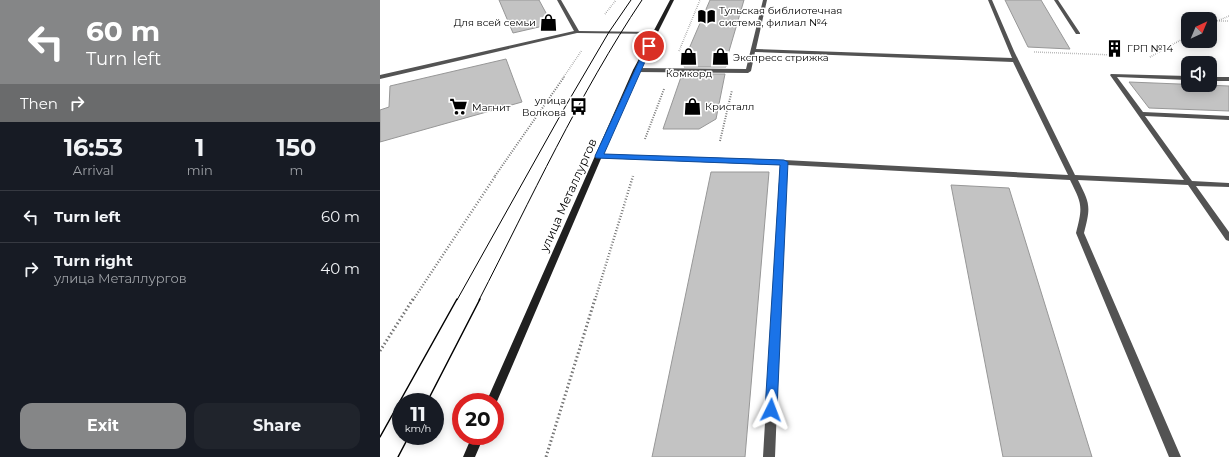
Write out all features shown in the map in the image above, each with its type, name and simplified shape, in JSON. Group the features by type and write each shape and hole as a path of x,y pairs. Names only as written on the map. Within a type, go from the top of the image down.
{"main road":[{"name":"улица Металлургов","path":"496,393 636,70 672,0"},
{"path":"469,457 474,445"}],"lane":[{"path":"559,0 577,32"},
{"path":"636,70 748,71 765,0"},
{"path":"990,0 1015,60 1084,200 1085,214 1080,233 1175,457"},
{"path":"1056,0 1078,33"},
{"path":"380,77 577,32 655,33"},
{"path":"753,50 1015,60"},
{"path":"1181,78 1113,75 1229,238"},
{"path":"1217,78 1229,79"},
{"path":"1141,114 1229,118"},
{"path":"599,156 784,162 1229,185"},
{"path":"769,457 784,162"}],"path":[{"path":"380,351 454,236 616,0"},
{"path":"546,457 638,158 700,0"},
{"path":"1217,20 1229,16"},
{"path":"1217,20 1229,21"},
{"path":"1150,57 1181,40"},
{"path":"716,160 736,72"}],"building":[{"path":"499,0 539,0 552,24 513,33"},
{"path":"710,0 744,0 727,58 726,67 684,67 687,59 685,58"},
{"path":"1005,0 1041,0 1070,49 1028,47"},
{"path":"506,59 522,102 380,142 380,110 389,107 390,86"},
{"name":"Кристалл","path":"682,74 725,74 716,119 699,129 663,129"},
{"path":"1129,82 1181,84 1181,92 1217,92 1217,86 1229,86 1229,111 1149,108"},
{"path":"711,172 769,172 745,457 652,457"},
{"path":"951,185 1009,188 1092,457 1003,457"}],"tram line":[{"path":"457,300 565,107 609,32 631,0"},
{"path":"479,300 576,110 597,72 642,0"},
{"path":"380,437 457,299"},
{"path":"432,393 480,299"},
{"path":"398,457 404,445"}],"place":[{"name":"Тульская библиотечная система, филиал №4","path":"706,16"},
{"name":"Для всей семьи","path":"549,22"},
{"name":"ГРП №14","path":"1114,48"},
{"name":"Комкорд","path":"689,56"},
{"name":"Экспресс стрижка","path":"720,57"},
{"name":"улица Волкова","path":"579,106"},
{"name":"Кристалл","path":"692,106"},
{"name":"Магнит","path":"459,107"}],"route":[{"path":"649,46 636,70 599,156 784,162 771,410"}]}
